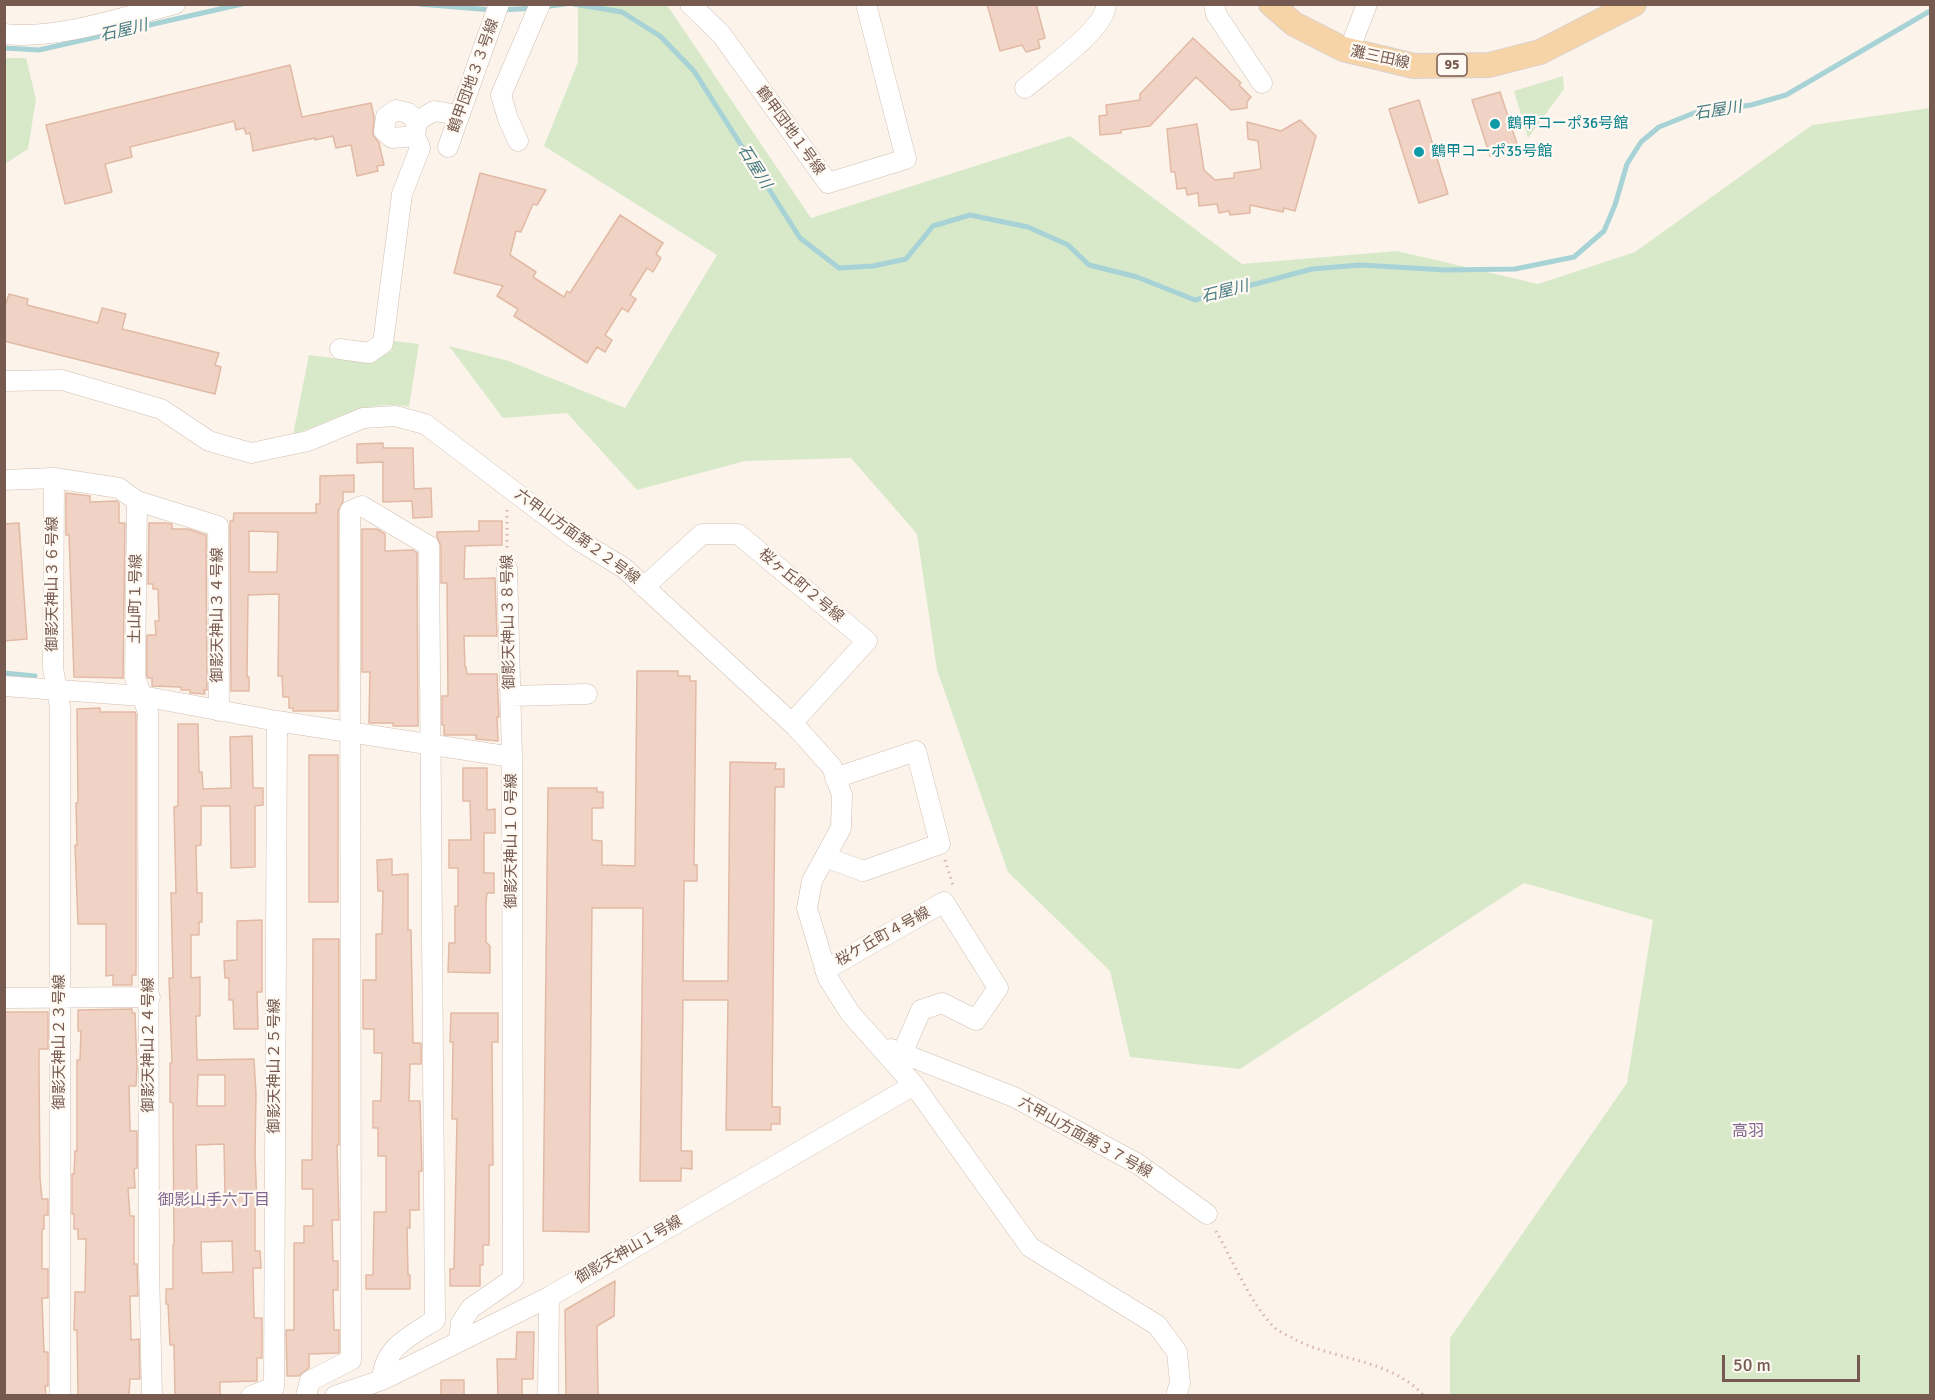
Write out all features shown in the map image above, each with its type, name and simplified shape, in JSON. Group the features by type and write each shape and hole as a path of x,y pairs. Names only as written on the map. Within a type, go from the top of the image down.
{"main road":[{"name":"灘三田線","path":"1271,4 1294,24 1343,50 1414,66 1489,65 1540,52 1634,4"}],"street":[{"path":"4,34 50,35 175,4"},
{"name":"鶴甲団地３３号線","path":"448,147 499,4"},
{"path":"518,141 508,119 505,87 540,4"},
{"name":"鶴甲団地１号線","path":"690,4 721,34 828,183 906,159 866,4"},
{"path":"1025,88 1080,43 1098,24 1107,8 1106,4"},
{"path":"1214,4 1216,14 1262,83"},
{"path":"1349,51 1367,4"},
{"path":"472,79 505,87"},
{"path":"340,350 369,353 383,343 402,194 420,148 416,129 434,111 459,116"},
{"name":"六甲山方面第２２号線","path":"4,381 62,380 161,409 209,441 251,453 308,441 363,418 395,416 425,424 578,540 624,568 792,723 832,767 842,795 841,828 812,881 807,908 828,978 850,1013 914,1085 1030,1247 1157,1325 1177,1352 1180,1383 1176,1395"},
{"name":"御影天神山３４号線","path":"4,480 54,478 119,488 137,501 218,526 219,711"},
{"name":"御影天神山３６号線","path":"54,478 53,668 57,689"},
{"name":"土山町１号線","path":"137,501 135,678 142,696"},
{"path":"306,1395 310,1381 351,1360 350,511 362,506 429,546 435,1320 395,1347 383,1366 382,1380"},
{"name":"桜ヶ丘町２号線","path":"644,586 702,534 738,534 867,641 792,723"},
{"name":"御影天神山３８号線","path":"507,568 512,757"},
{"name":"御影天神山１０号線","path":"4,686 142,696 277,721 512,757 513,1279 471,1308 461,1323 459,1341"},
{"name":"御影天神山２３号線","path":"57,689 60,708 60,1395"},
{"path":"511,696 587,694"},
{"name":"御影天神山２４号線","path":"142,696 148,712 149,1268 152,1395"},
{"name":"御影天神山２５号線","path":"251,1395 274,1386 277,721"},
{"path":"825,857 863,871 940,844 916,752 835,778"},
{"name":"桜ケ丘町４号線","path":"825,970 944,902 998,988 976,1020 942,1003 921,1010 902,1054"},
{"path":"4,998 150,997"},
{"name":"六甲山方面第３７号線","path":"879,1044 1014,1097 1138,1164 1207,1214"},
{"name":"御影天神山１号線","path":"334,1395 382,1380 549,1297 914,1085"},
{"path":"548,1395 549,1297"}],"path":[{"name":"御影天神山３８号線","path":"507,486 507,568"},
{"path":"943,854 956,895"},
{"path":"1207,1214 1256,1302 1276,1329 1314,1349 1392,1371 1414,1384 1424,1395"}],"green space":[{"path":"578,5 667,5 811,218 1070,136 1242,264 1397,251 1538,284 1635,252 1812,125 1930,108 1930,1395 1450,1395 1450,1338 1627,1083 1653,920 1524,883 1240,1069 1130,1057 1110,971 1008,872 937,670 917,534 851,458 745,461 637,490 567,413 503,418 449,346 509,361 625,408 717,255 544,146 578,62"},
{"path":"5,58 26,58 36,99 28,149 5,164"},
{"path":"1563,76 1564,89 1528,138 1514,91"},
{"path":"394,341 419,344 409,407 394,405 364,408 293,435 309,355 371,363 391,351"}],"building":[{"path":"987,4 1036,4 1045,38 1038,40 1040,48 1026,52 1022,45 1000,51"},
{"path":"1193,38 1241,83 1239,85 1251,97 1247,102 1247,108 1231,110 1196,77 1150,126 1100,135 1099,116 1107,115 1106,105 1140,100 1140,94"},
{"path":"290,65 302,117 371,103 374,117 373,135 379,143 384,165 377,166 378,171 357,176 351,145 336,148 333,136 253,151 250,133 246,134 244,128 236,130 234,121 130,147 132,157 105,164 112,192 65,204 46,125"},
{"name":"鶴甲コーポ36号館","path":"1500,92 1518,147 1490,156 1472,100"},
{"name":"鶴甲コーポ35号館","path":"1419,100 1448,194 1419,203 1389,109"},
{"path":"1300,120 1316,136 1295,211 1284,208 1283,212 1250,205 1250,213 1230,215 1229,211 1219,213 1217,204 1199,206 1198,193 1187,195 1186,188 1177,189 1175,172 1171,172 1167,129 1197,124 1204,170 1215,180 1234,178 1234,173 1261,169 1258,141 1248,139 1247,122 1281,131"},
{"path":"480,173 546,190 537,205 533,204 521,232 516,231 510,255 536,272 533,277 564,297 567,291 570,293 620,215 663,243 656,254 661,258 653,272 647,268 630,295 636,299 628,312 622,308 605,335 612,340 605,352 597,347 587,363 514,316 518,309 497,296 503,286 454,273"},
{"path":"9,294 28,299 27,305 98,323 102,308 126,314 122,329 219,353 215,365 221,367 215,394 4,341 4,309"},
{"path":"383,443 383,448 413,448 414,489 431,488 432,517 413,518 412,501 383,502 383,462 357,463 357,444"},
{"path":"354,475 354,492 343,492 343,502 338,511 338,711 293,711 293,708 289,708 289,697 283,697 282,676 278,676 279,594 248,595 247,677 249,677 249,691 231,691 230,521 233,521 234,513 316,513 316,504 320,504 320,476","holes":["249,531 278,532 277,572 249,572"]},
{"path":"66,493 90,496 90,502 117,501 119,503 119,523 125,523 123,678 74,677 69,535 66,535"},
{"path":"479,521 502,521 502,545 465,546 464,579 495,578 497,636 464,636 465,667 467,674 497,674 498,741 476,739 476,735 444,735 444,725 442,725 442,696 448,696 447,583 441,583 441,546 437,532 479,531"},
{"path":"19,523 27,639 4,641 4,524"},
{"path":"149,523 172,524 172,529 188,529 206,535 207,690 204,690 205,694 190,693 190,690 181,690 181,687 152,686 152,678 147,676 147,635 156,635 155,621 159,621 158,589 153,589 153,584 148,584"},
{"path":"362,529 377,529 385,534 385,551 413,550 417,553 418,726 369,723 370,672 362,672"},
{"path":"637,671 678,671 678,676 690,676 690,681 696,681 694,865 697,865 697,881 684,881 683,981 728,981 730,762 776,763 775,769 784,769 784,787 775,787 772,1107 780,1107 780,1124 771,1124 771,1130 726,1130 728,1000 683,1000 681,1151 692,1151 692,1169 681,1168 681,1181 640,1181 643,908 592,908 589,1232 543,1231 548,788 597,788 597,792 603,792 603,808 592,808 592,840 602,841 602,865 635,866"},
{"path":"100,708 100,712 135,712 136,714 136,975 132,975 132,985 113,985 113,975 106,976 106,924 78,924 75,845 77,845 76,803 78,803 77,709"},
{"path":"178,724 198,724 199,772 202,772 203,789 231,788 230,737 252,736 253,788 263,788 263,805 255,806 255,867 231,868 230,806 201,806 201,845 196,846 197,893 202,893 202,922 199,922 199,935 191,935 191,978 200,977 200,1016 196,1016 197,1060 254,1059 257,1207 255,1207 255,1251 260,1251 261,1268 253,1268 254,1318 262,1318 262,1358 257,1358 257,1381 220,1382 220,1395 175,1395 174,1345 170,1345 168,1304 166,1304 166,1289 173,1289 173,1103 170,1102 170,1063 172,1063 169,978 173,978 171,893 176,893 174,807 178,806","holes":["198,1075 225,1075 225,1106 197,1106","224,1144 225,1195 197,1195 196,1145","232,1241 233,1272 202,1273 201,1242"]},
{"path":"309,755 338,755 338,902 309,902"},
{"path":"463,768 487,768 487,810 495,809 495,833 484,833 484,873 494,873 494,893 487,893 486,902 486,942 490,946 490,973 448,972 449,943 455,943 455,906 458,906 458,868 449,868 449,840 471,840 470,801 463,801"},
{"path":"392,859 392,875 408,874 413,1043 421,1043 421,1064 410,1064 409,1101 420,1101 422,1171 419,1171 419,1210 410,1210 410,1228 407,1228 410,1289 366,1289 366,1275 373,1275 374,1212 386,1212 386,1156 378,1156 378,1128 373,1128 373,1101 381,1101 382,1053 374,1053 374,1029 363,1029 363,980 376,980 376,934 382,934 383,891 378,891 377,860"},
{"path":"262,920 262,992 257,992 258,1029 234,1029 233,1000 229,1000 229,978 225,978 224,961 237,960 237,921"},
{"path":"313,939 339,939 339,1145 337,1145 339,1220 332,1220 333,1261 338,1261 338,1290 333,1290 334,1330 339,1330 339,1353 309,1354 309,1368 299,1376 287,1376 286,1330 294,1330 294,1243 304,1243 304,1226 313,1226 313,1189 302,1189 302,1160 312,1160"},
{"path":"132,1009 132,1013 135,1013 137,1067 136,1086 129,1086 130,1131 137,1131 137,1168 134,1169 135,1188 128,1188 130,1216 134,1216 134,1264 137,1264 138,1296 130,1296 131,1340 139,1339 140,1379 130,1379 129,1395 78,1395 77,1330 74,1330 75,1292 85,1292 86,1239 78,1239 78,1229 74,1229 74,1214 72,1214 72,1174 74,1174 75,1151 77,1151 77,1060 80,1060 81,1031 78,1031 78,1010"},
{"path":"4,1012 48,1012 48,1049 39,1049 40,1178 42,1199 48,1199 48,1215 44,1215 44,1229 42,1229 42,1269 48,1269 48,1298 42,1298 44,1352 48,1352 46,1395 4,1395"},
{"path":"451,1013 498,1013 498,1042 492,1042 493,1165 489,1165 489,1245 483,1245 480,1286 450,1286 450,1269 454,1269 457,1119 452,1119"},
{"path":"615,1281 614,1316 597,1326 598,1395 566,1395 565,1310"},
{"path":"517,1332 534,1332 533,1379 522,1379 522,1395 498,1395 497,1359 516,1359"},
{"path":"441,1380 464,1380 464,1395 441,1395"}],"waterway":[{"name":"石屋川","path":"4,48 39,50 242,4"},
{"name":"石屋川","path":"419,4 492,10"},
{"name":"石屋川","path":"543,7 565,4"},
{"name":"石屋川","path":"574,4 622,12 660,36 694,71 800,238 839,268 873,266 906,259 933,226 970,215 1028,227 1068,245 1089,265 1137,277 1195,300 1312,269 1360,265 1446,270 1515,269 1574,257 1604,231 1615,205 1627,164 1641,142 1659,127 1694,113 1751,105 1786,95 1930,11"},
{"name":"石屋川","path":"502,10 534,8"},
{"path":"4,673 35,676"}],"place":[{"name":"鶴甲コーポ36号館","path":"1495,124"},
{"name":"鶴甲コーポ35号館","path":"1419,152"}],"district":[{"name":"高羽","path":"1748,1132"},
{"name":"御影山手六丁目","path":"214,1201"}]}
